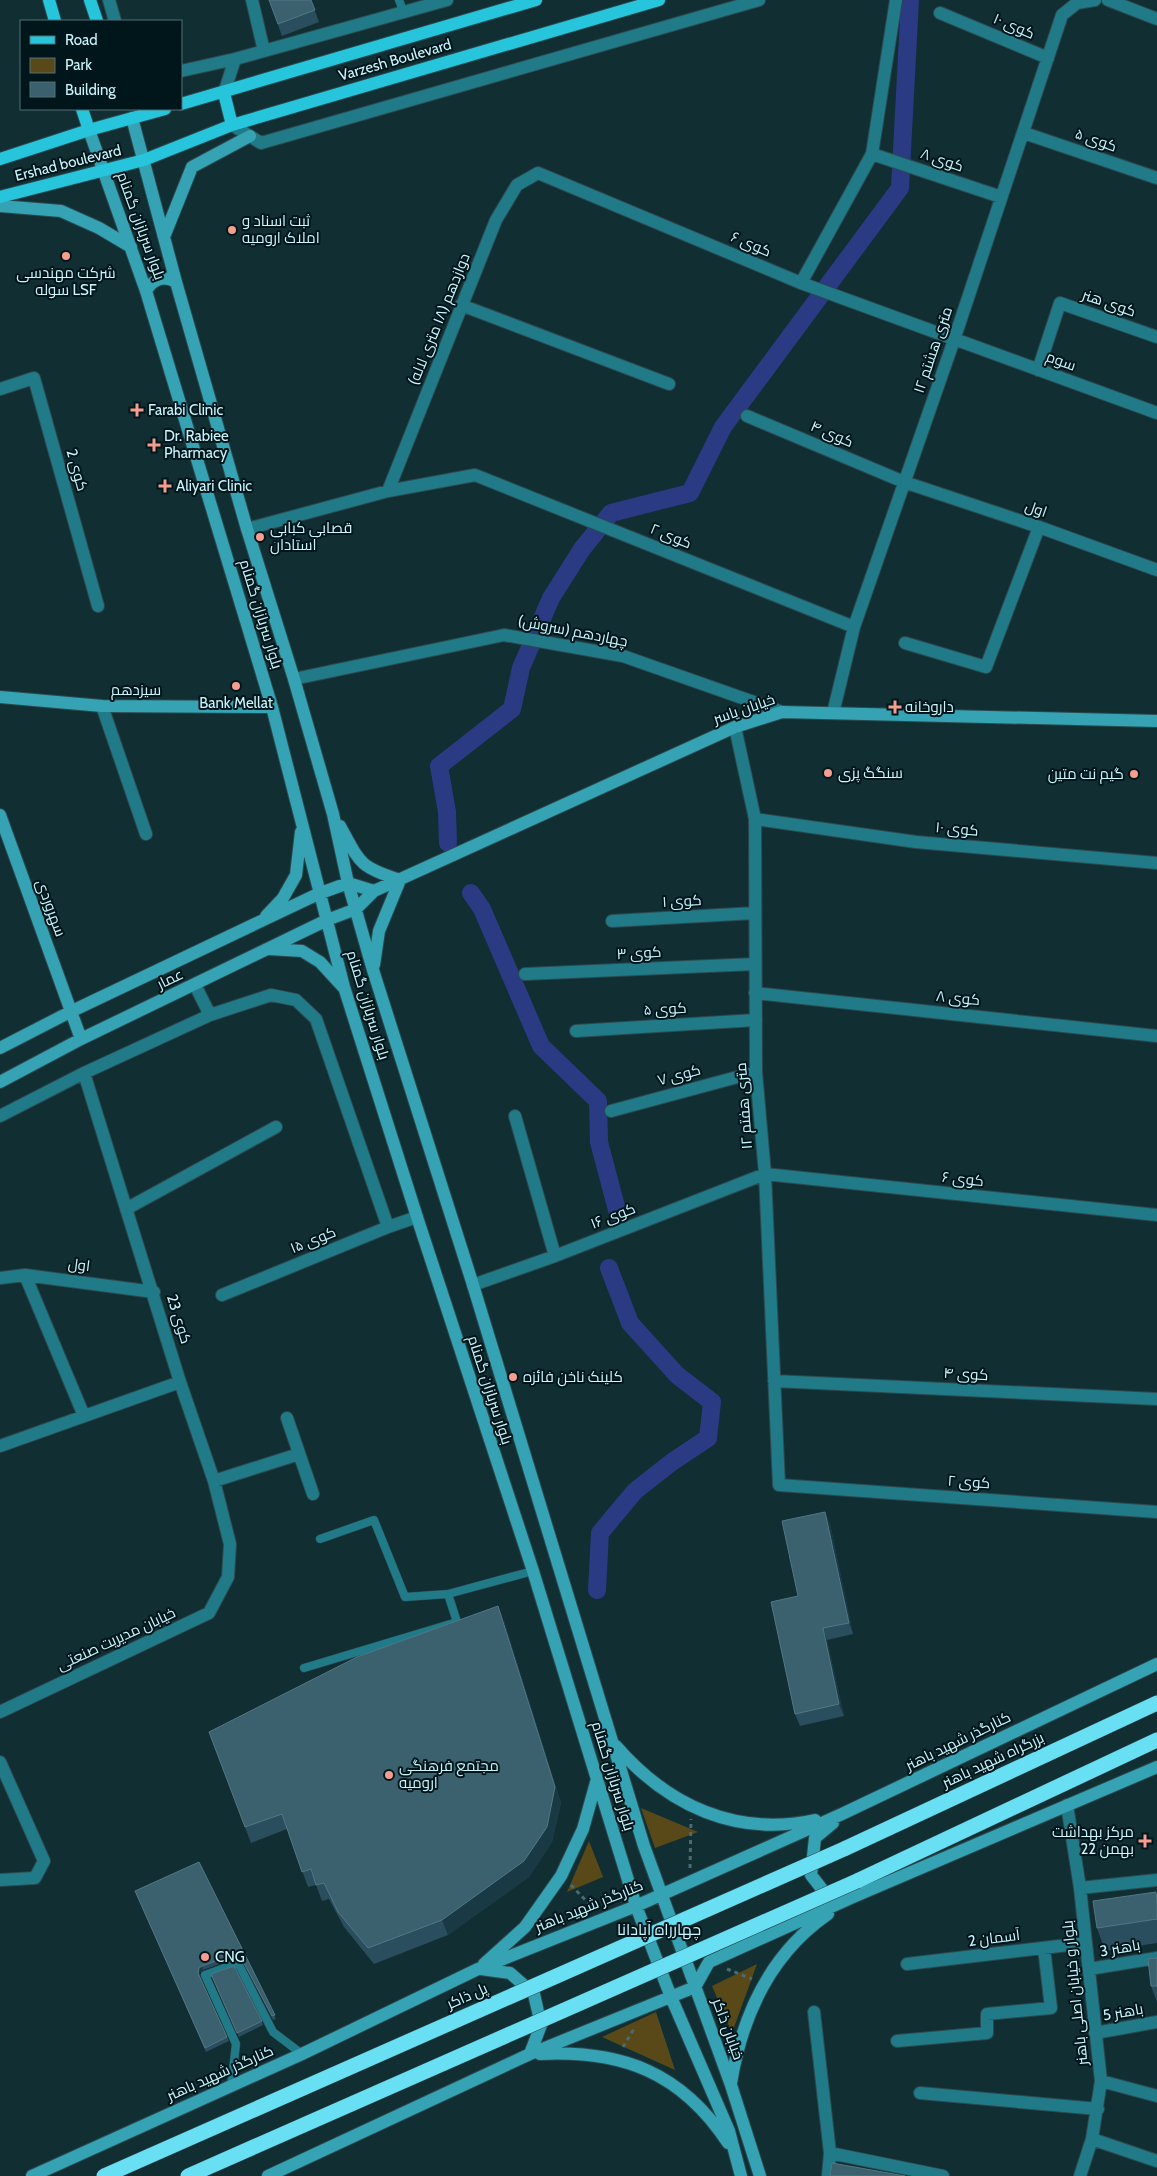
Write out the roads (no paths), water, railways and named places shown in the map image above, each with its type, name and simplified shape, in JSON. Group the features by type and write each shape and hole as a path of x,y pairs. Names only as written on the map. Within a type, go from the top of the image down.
{"highway":[{"name":"بزرگراه شهید باهنر","path":"844,1848 1157,1703"},
{"path":"188,2176 857,1881 1157,1740"},
{"name":"پل ذاکر","path":"104,2176 844,1848"}],"main road":[{"path":"49,0 55,20"},
{"path":"90,0 98,20"},
{"name":"Varzesh Boulevard","path":"182,104 224,93 536,0"},
{"name":"Varzesh Boulevard","path":"144,160 232,125 659,0"},
{"path":"224,93 232,125"},
{"name":"بلوار سربازان گمنام","path":"82,110 146,290 272,707 302,822 318,894 327,920 344,987 533,1571 636,1906"},
{"path":"130,113 156,110"},
{"name":"بلوار سربازان گمنام","path":"130,113 247,529 294,678 333,814 348,883 373,970 473,1285 644,1846 662,1894"},
{"name":"Ershad boulevard","path":"0,159 89,130 130,113"},
{"path":"164,237 192,167 250,136"},
{"name":"Ershad boulevard","path":"0,197 144,160"},
{"path":"0,206 61,211 99,228 131,247"},
{"path":"146,290 151,283 159,279 168,278 176,282"},
{"name":"سیزدهم","path":"0,697 102,706 272,707"},
{"name":"خیابان یاسر","path":"356,908 374,891 735,727 782,712 1157,721"},
{"path":"333,814 359,860 373,872 400,880 384,915 378,937 373,970"},
{"name":"سهروردی","path":"0,815 81,1039"},
{"path":"260,923 283,898 296,875 302,822"},
{"path":"348,883 374,891"},
{"name":"عمار","path":"0,1048 70,1012 318,894 348,883"},
{"name":"عمار","path":"0,1082 81,1039 327,920 356,908"},
{"path":"269,949 302,951 320,962 344,987"},
{"name":"کنارگذر شهید باهنر","path":"32,2176 302,2054 478,1969 636,1906 842,1814 1157,1664"},
{"path":"613,1743 635,1768 662,1790 691,1807 740,1822 792,1825 842,1814"},
{"path":"268,2176 530,2054 695,1987 709,1962 853,1897 1157,1767"},
{"path":"478,1969 525,1927 562,1876 583,1829 597,1780"},
{"path":"842,1814 815,1838 812,1875 834,1904 853,1897"},
{"name":"خیابان ذاکر","path":"662,1894 731,2085 760,2176"},
{"path":"731,2085 737,2049 745,2024 764,1984 788,1950 818,1921 853,1897"},
{"path":"636,1906 729,2131 742,2176"},
{"path":"478,1969 510,1973 534,1994 542,2025 530,2054"},
{"path":"530,2054 574,2052 616,2058 652,2072 686,2094 714,2121 736,2154"}],"street":[{"path":"110,0 115,20"},
{"path":"252,0 264,51"},
{"path":"182,71 235,60 447,0"},
{"path":"232,125 261,144 759,0"},
{"path":"801,283 872,154 896,0"},
{"name":"۱۲ متری هشتم","path":"833,713 854,627 954,340 1062,16 1077,3 1095,0"},
{"path":"1108,0 1157,19"},
{"name":"کوی ۱۰","path":"940,13 1048,58"},
{"path":"224,93 235,60"},
{"name":"کوی ۵","path":"1024,133 1157,178"},
{"name":"کوی ۸","path":"872,154 1001,197"},
{"name":"کوی ۶","path":"538,173 801,283 954,340"},
{"name":"دوازدهم (۱۸ متری لاله)","path":"388,490 496,220 517,185 538,173"},
{"name":"کوی هنر","path":"1038,370 1060,303 1157,337"},
{"path":"461,305 669,384"},
{"name":"سوم","path":"954,340 1157,413"},
{"name":"کوی 2","path":"0,389 34,378 98,606"},
{"name":"کوی ۴","path":"747,416 904,482"},
{"name":"کوی ۲","path":"388,490 475,475 854,627"},
{"name":"اول","path":"904,482 1039,526 1157,570"},
{"path":"247,529 388,490"},
{"path":"905,643 986,667 1039,526"},
{"name":"چهاردهم (سروش)","path":"294,678 504,635 623,656 782,712"},
{"path":"102,706 146,834"},
{"name":"۱۲ متری هفتم","path":"735,727 755,820 756,1072 765,1174 779,1486"},
{"name":"کوی ۱۰","path":"755,820 916,842 1157,863"},
{"name":"کوی ۱","path":"612,921 755,913"},
{"name":"کوی ۳","path":"525,974 755,964"},
{"path":"195,985 210,1015"},
{"name":"کوی ۸","path":"756,993 1157,1036"},
{"path":"0,1116 84,1073 210,1015 271,995 296,1000 316,1020 388,1227"},
{"name":"کوی ۵","path":"576,1031 756,1020"},
{"name":"کوی ۷","path":"611,1111 756,1072"},
{"name":"کوی 23","path":"84,1073 154,1292 180,1382 214,1481 230,1544 228,1577"},
{"path":"515,1116 556,1256"},
{"path":"126,1209 276,1127"},
{"name":"کوی ۶","path":"765,1174 1157,1215"},
{"name":"کوی ۱۶","path":"473,1285 556,1256 765,1174"},
{"name":"کوی ۱۵","path":"222,1295 417,1217"},
{"path":"25,1275 84,1416"},
{"name":"اول","path":"0,1278 25,1275 154,1292"},
{"name":"کوی ۴","path":"774,1381 1157,1400"},
{"path":"0,1446 180,1382"},
{"path":"286,1418 313,1494"},
{"path":"214,1481 299,1454"},
{"name":"کوی ۲","path":"779,1486 1157,1512"},
{"name":"خیابان مدیریت صنعتی","path":"0,1712 209,1613 228,1577"},
{"path":"0,1762 44,1861 35,1878 0,1880"},
{"name":"بلوار و خیابان اصلی باهنر","path":"1067,1805 1080,1888 1101,2081 1092,2139 1080,2176"},
{"path":"1080,1888 1157,1880"},
{"name":"آسمان 2","path":"907,1964 1085,1944"},
{"path":"897,2041 987,2033 987,2014 1051,2008 1044,1948"},
{"name":"باهنر 3","path":"1089,1969 1157,1958"},
{"path":"814,2012 830,2153 828,2176"},
{"name":"باهنر 5","path":"1095,2033 1157,2022"},
{"path":"1101,2081 1157,2096"},
{"path":"920,2093 1098,2109"},
{"path":"1092,2139 1157,2161"},
{"path":"830,2153 943,2176"}],"lane":[{"path":"399,0 404,13"},
{"path":"320,1539 374,1520 405,1597 448,1594 533,1571"},
{"path":"304,1668 457,1622 448,1594"},
{"path":"231,2086 236,2044 205,1975 238,1963 273,2032 302,2054"}],"waterway":[{"path":"448,843 447,812 439,766 512,709 521,668 551,598 582,549 611,513 690,493 723,427 900,188 910,0"},
{"path":"471,893 482,909 541,1046 598,1101 599,1142 618,1214"},
{"path":"597,1590 600,1533 635,1491 672,1462 708,1438 712,1402 677,1375 630,1323 609,1268"}],"place":[{"name":"ثبت اسناد و املاک ارومیه","path":"232,230"},
{"name":"شرکت مهندسی سوله LSF","path":"66,256"},
{"name":"Farabi Clinic","path":"137,410"},
{"name":"Dr. Rabiee Pharmacy","path":"154,445"},
{"name":"Aliyari Clinic","path":"165,486"},
{"name":"قصابی کبابی استادان","path":"260,537"},
{"name":"Bank Mellat","path":"236,686"},
{"name":"داروخانه","path":"895,707"},
{"name":"سنگگ پزی","path":"828,773"},
{"name":"گیم نت متین","path":"1134,774"},
{"name":"کلینک ناخن فائزه","path":"513,1377"},
{"name":"مجتمع فرهنگی ارومیه","path":"389,1775"},
{"name":"مرکز بهداشت 22 بهمن","path":"1145,1841"},
{"name":"CNG","path":"205,1957"}],"district":[{"name":"چهارراه آپادانا","path":"659,1929"}]}
